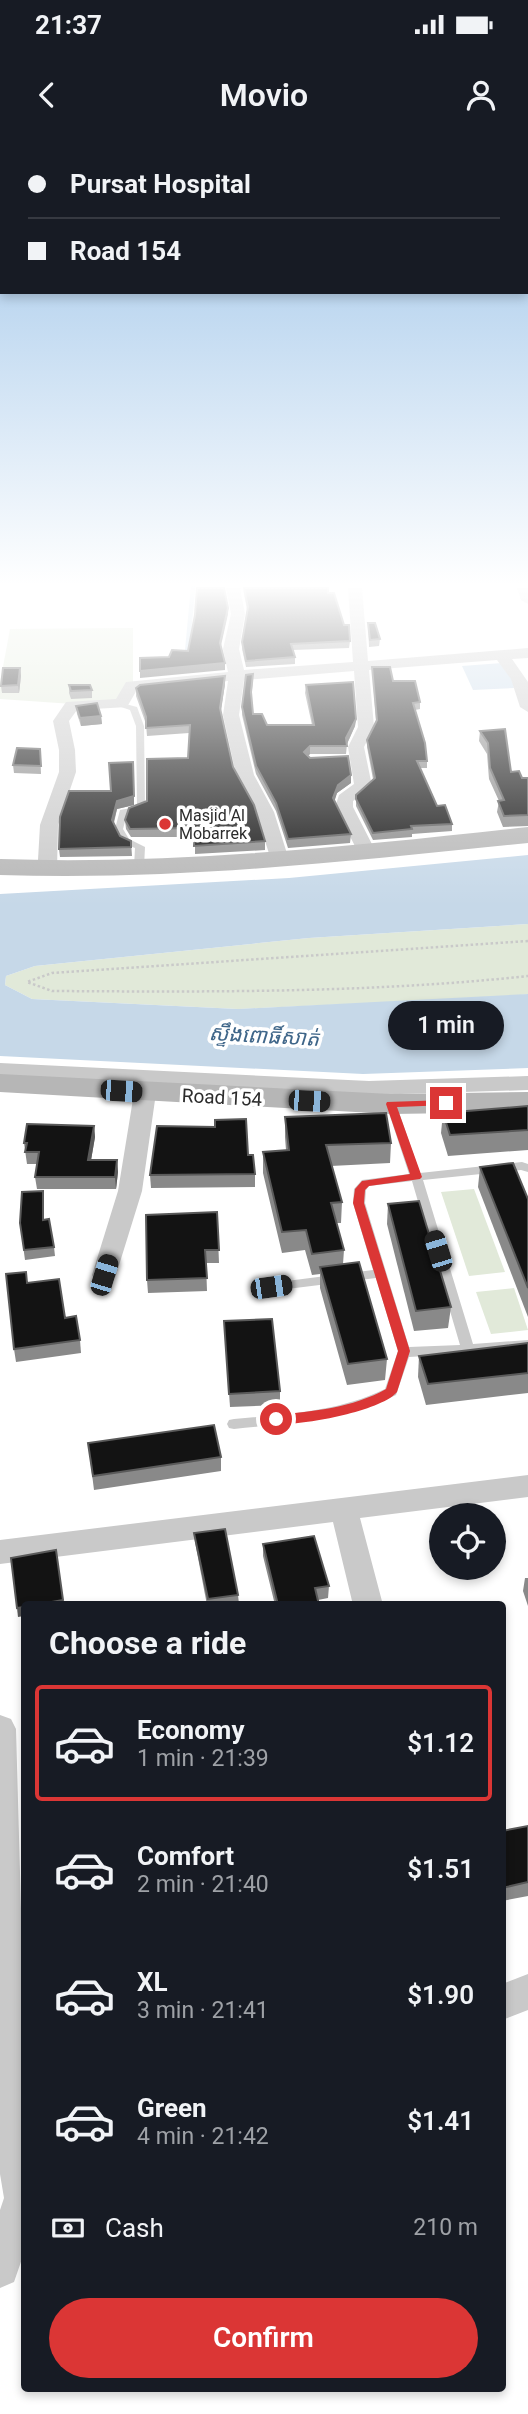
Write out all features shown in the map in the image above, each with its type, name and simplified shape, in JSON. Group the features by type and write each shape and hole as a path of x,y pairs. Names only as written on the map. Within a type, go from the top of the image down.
{"street":[{"path":"48,869 47,831 58,797 66,784 68,764 68,744 61,721 72,705 121,704 127,694"},
{"path":"234,694 231,715 245,775 265,812 280,860"},
{"path":"364,694 366,727 351,759 363,775 363,786 345,799 344,807 367,852"},
{"path":"0,867 139,867 280,860 528,835"},
{"path":"0,1069 369,1088 528,1083"},
{"name":"Road 154","path":"0,1083 145,1093 391,1104 528,1101"},
{"path":"104,1275 130,1191 145,1093"},
{"path":"0,1552 343,1507 528,1486"},
{"path":"343,1507 367,1601"},
{"path":"0,1736 9,2114 21,2180"},
{"path":"506,2000 528,1992"},
{"path":"0,2268 21,2206"}],"lane":[{"path":"121,704 134,709 140,726 142,808 123,813 119,829 126,841 140,847 139,867"},
{"path":"391,1104 468,1349"},
{"path":"234,1424 318,1415 369,1404 391,1392 404,1351 359,1203 360,1189 366,1183 522,1166 528,1168"},
{"path":"271,1287 380,1273"},
{"path":"404,1351 415,1353 528,1345"}],"path":[{"path":"528,942 52,973 27,982 52,991 239,992 485,982 528,976"}],"green space":[{"path":"0,694 123,694 116,702 73,704 0,699"},
{"path":"528,924 528,994 505,997 238,1009 32,999 5,985 6,976 35,966 309,938"},
{"path":"474,1189 505,1272 469,1276 441,1192"},
{"path":"514,1288 528,1330 491,1334 476,1292"}],"water":[{"name":"ស្ទឹងពោធិ៍សាត់","path":"528,855 528,924 309,938 35,966 6,976 5,985 32,999 238,1009 528,994 528,1068 363,1074 0,1056 0,894 289,878"}],"building":[{"path":"138,694 222,694 220,708 233,767 254,805 265,841 194,846 195,828 130,829 125,820 129,808 147,801 147,759 188,758 190,725 146,728 146,717"},
{"path":"244,694 251,694 253,714 262,714 267,725 314,725 308,694 354,694 356,719 346,738 347,746 310,746 304,752 310,758 348,756 351,775 338,785 333,798 351,834 288,839 276,803 256,766 242,707"},
{"path":"375,694 418,694 420,702 413,703 425,743 427,761 417,761 437,806 445,805 452,824 411,826 412,829 373,833 356,795 375,778 367,740 377,720"},
{"path":"97,703 101,716 80,718 76,706"},
{"path":"505,729 511,772 519,771 522,778 528,778 528,815 504,816 498,801 504,800 490,768 488,743 480,731"},
{"path":"17,748 40,749 41,766 13,765"},
{"path":"133,762 134,796 117,801 112,820 120,836 131,841 131,847 59,849 60,817 69,791 111,791 109,763"},
{"path":"528,1106 528,1130 450,1135 443,1113"},
{"path":"386,1113 391,1143 326,1145 342,1202 331,1203 344,1250 312,1254 306,1230 282,1232 263,1152 289,1150 285,1117"},
{"path":"246,1119 248,1155 253,1155 255,1174 150,1175 157,1126 215,1127 215,1120"},
{"path":"27,1124 94,1126 88,1160 117,1160 115,1177 35,1177 39,1152 25,1152"},
{"path":"513,1163 528,1199 528,1288 480,1167"},
{"path":"43,1191 43,1220 49,1219 54,1247 24,1250 20,1223 22,1192"},
{"path":"419,1201 451,1307 416,1311 388,1204"},
{"path":"217,1212 219,1250 205,1250 207,1278 147,1280 146,1215"},
{"path":"359,1262 387,1359 348,1364 320,1267"},
{"path":"26,1272 27,1283 59,1279 65,1318 76,1316 80,1340 14,1349 6,1274"},
{"path":"272,1319 280,1391 229,1394 224,1321"},
{"path":"528,1343 528,1373 428,1384 419,1356"},
{"path":"214,1425 221,1457 93,1476 88,1443"},
{"path":"225,1529 238,1595 208,1599 194,1533"},
{"path":"314,1536 329,1586 315,1588 318,1601 277,1601 263,1544"},
{"path":"56,1550 63,1600 21,1601 21,1607 17,1608 11,1558"},
{"path":"528,1826 528,1882 506,1887 506,1830"}],"place":[{"name":"Masjid Al Mobarrek","path":"165,824"}],"route":[{"path":"276,1419 318,1415 369,1404 391,1392 404,1351 359,1203 360,1189 366,1183 416,1177 391,1104 446,1103"}]}
